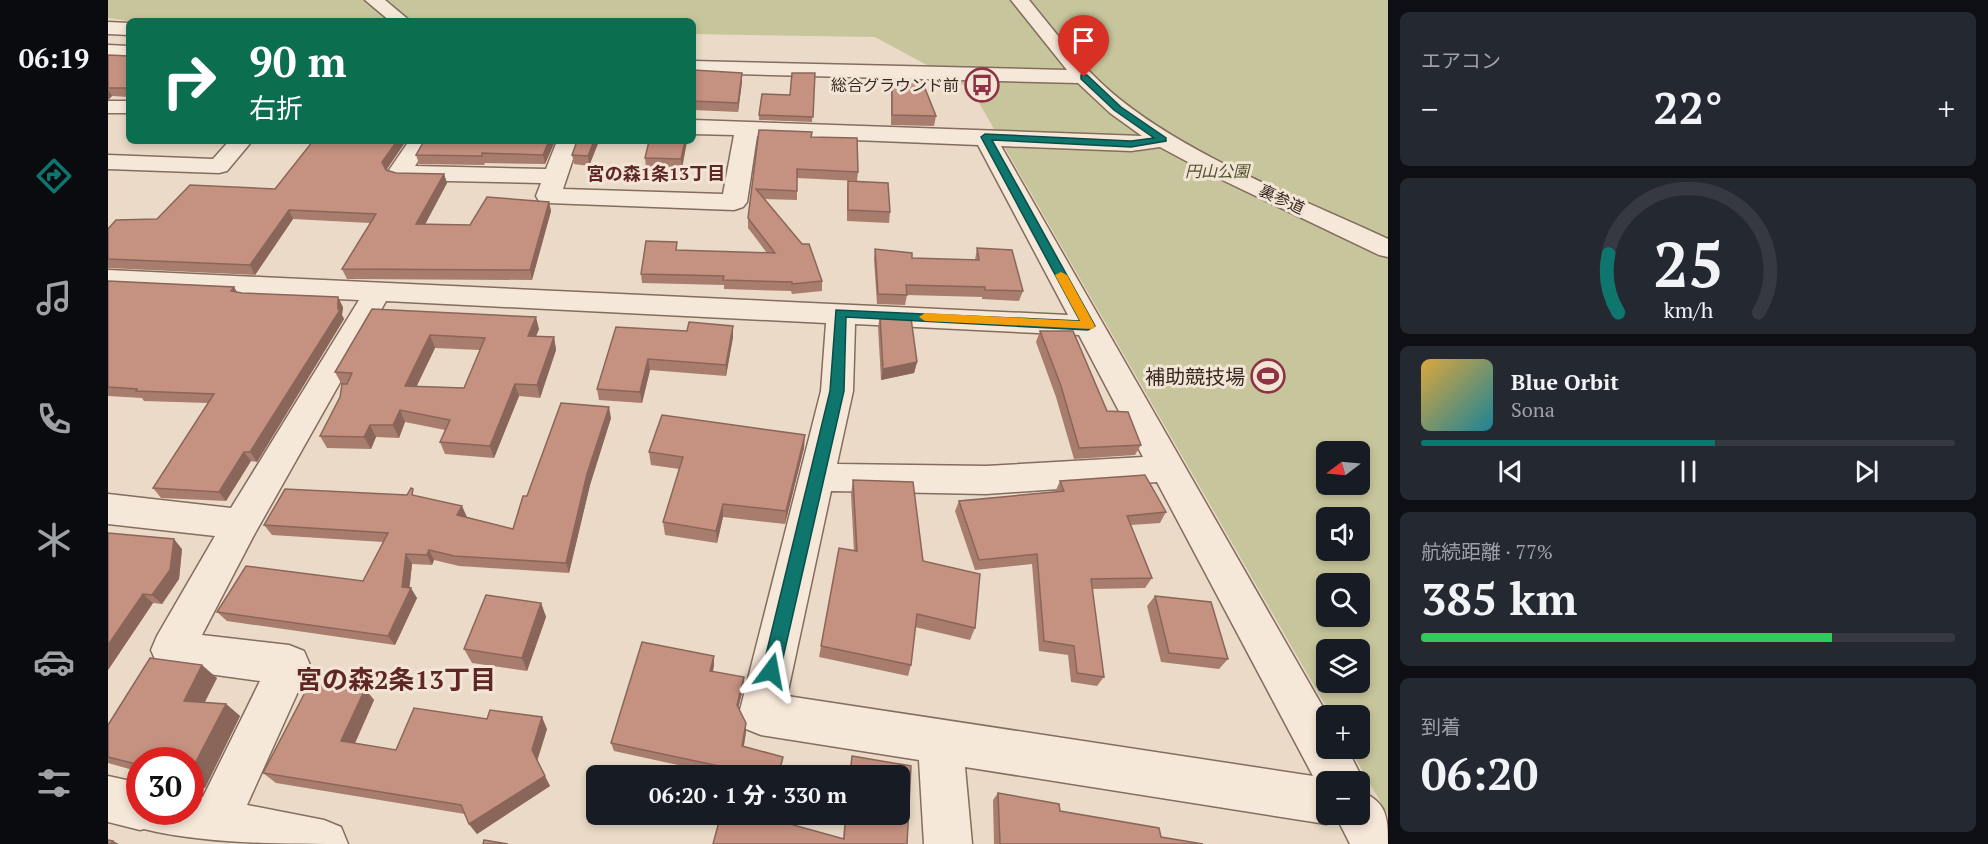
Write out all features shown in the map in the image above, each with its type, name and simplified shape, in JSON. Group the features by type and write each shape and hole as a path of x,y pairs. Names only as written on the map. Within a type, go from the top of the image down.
{"street":[{"path":"374,0 397,18"},
{"name":"裏参道","path":"1020,0 1084,77 1118,108 1162,140 1388,249"},
{"path":"108,28 126,29"},
{"path":"108,51 126,52"},
{"path":"1042,54 1063,54"},
{"path":"696,67 1084,77"},
{"path":"108,107 126,107"},
{"path":"696,127 1131,144 1162,140"},
{"path":"567,144 548,196 735,202 747,128"},
{"path":"985,137 1335,771"},
{"path":"108,162 219,166 238,144"},
{"path":"418,144 399,173 555,176"},
{"path":"108,279 1088,326"},
{"path":"214,824 289,665 172,650 242,524 377,292"},
{"path":"841,313 837,391 761,714 1316,799"},
{"path":"817,477 986,480 1152,470"},
{"path":"108,508 242,524"},
{"path":"940,742 948,844"},
{"path":"108,800 126,804"},
{"path":"204,822 324,844"},
{"path":"1365,825 1376,844"}],"green space":[{"name":"円山公園","path":"108,0 1388,0 1388,815 1370,784 1370,771 1363,771 1356,759 1370,759 1370,705 1325,705 1318,693 1370,693 1370,639 1316,639 1316,689 971,89 875,37 696,34 696,18 126,18 126,21 108,18"}],"building":[{"path":"108,55 126,56 126,88 108,88"},
{"path":"696,70 742,73 738,103 696,101"},
{"path":"792,73 815,73 813,117 759,115 762,94 790,95"},
{"path":"892,81 922,81 936,116 892,115"},
{"path":"759,130 812,132 811,137 857,138 858,172 797,169 797,191 756,189 802,244 809,244 822,281 792,284 792,282 723,280 724,276 641,274 646,241 677,242 676,250 775,253 748,218"},
{"path":"311,144 395,144 382,162 386,170 396,173 444,174 416,224 470,225 487,197 549,202 530,270 342,269 376,214 289,210 250,265 108,259 108,229 116,220 157,219 190,185 275,189"},
{"path":"422,144 548,144 543,155 482,153 482,156 416,155"},
{"path":"576,144 593,144 588,156 572,155"},
{"path":"648,144 684,144 681,159 645,158"},
{"path":"848,181 888,183 890,212 848,210"},
{"path":"977,248 1012,250 1023,291 985,290 985,287 906,285 907,295 878,294 875,249 912,253 912,258 979,260"},
{"path":"108,281 234,287 231,291 242,293 338,297 338,309 340,310 250,452 244,452 219,492 153,488 214,394 136,391 137,389 108,387"},
{"path":"372,309 536,317 528,336 554,337 537,385 515,384 490,446 440,442 450,420 400,410 393,425 370,425 364,437 320,436 340,397 342,384 347,384 352,373 335,372","holes":["430,335 485,338 464,388 405,386"]},
{"path":"880,316 911,318 917,362 883,369"},
{"path":"689,322 733,326 726,365 648,359 640,392 597,389 616,327 687,331"},
{"path":"1040,331 1073,331 1107,411 1128,412 1141,445 1079,448 1061,386"},
{"path":"561,403 609,407 587,474 566,563 454,556 429,550 427,555 406,554 402,587 411,588 388,636 217,612 246,566 363,581 388,533 264,525 285,489 407,495 411,488 413,489 412,495 462,506 457,515 513,529 523,496 527,496"},
{"path":"662,415 805,435 786,511 723,504 716,531 663,522 683,457 649,452"},
{"path":"1145,475 1166,512 1127,516 1152,578 1091,579 1104,677 1077,673 1074,646 1044,641 1037,554 979,560 959,501 1064,491 1060,481"},
{"path":"853,480 913,482 923,561 980,574 975,628 917,614 911,665 821,646 839,548 857,551"},
{"path":"108,533 174,539 170,570 152,595 143,594 108,645"},
{"path":"486,595 541,603 522,658 464,649"},
{"path":"1155,596 1211,602 1228,659 1169,653"},
{"path":"642,642 714,656 710,671 744,677 737,705 746,723 742,746 783,757 781,765 714,765 611,743"},
{"path":"150,658 202,665 184,701 226,704 204,747 126,747 126,762 108,757 108,725"},
{"path":"311,681 365,689 341,741 396,750 414,708 487,719 490,710 542,717 532,750 545,776 469,824 461,805 263,773"},
{"path":"852,756 905,765 851,765"},
{"path":"998,793 1059,804 1060,811 1159,828 1161,837 1203,844 1000,844"},
{"path":"718,825 793,825 844,839 845,825 908,825 907,844 713,844"},
{"path":"484,840 508,844 483,844"}],"slow traffic":[{"path":"925,317 1088,326 1061,275"}],"place":[{"name":"総合グラウンド前","path":"982,85"},
{"name":"補助競技場","path":"1268,376"}],"district":[{"name":"宮の森1条13丁目","path":"656,173"},
{"name":"宮の森2条13丁目","path":"396,679"}],"route":[{"path":"771,671 837,391 841,313 1088,326 985,137 1131,144 1162,140 1118,108 1084,77"}]}
